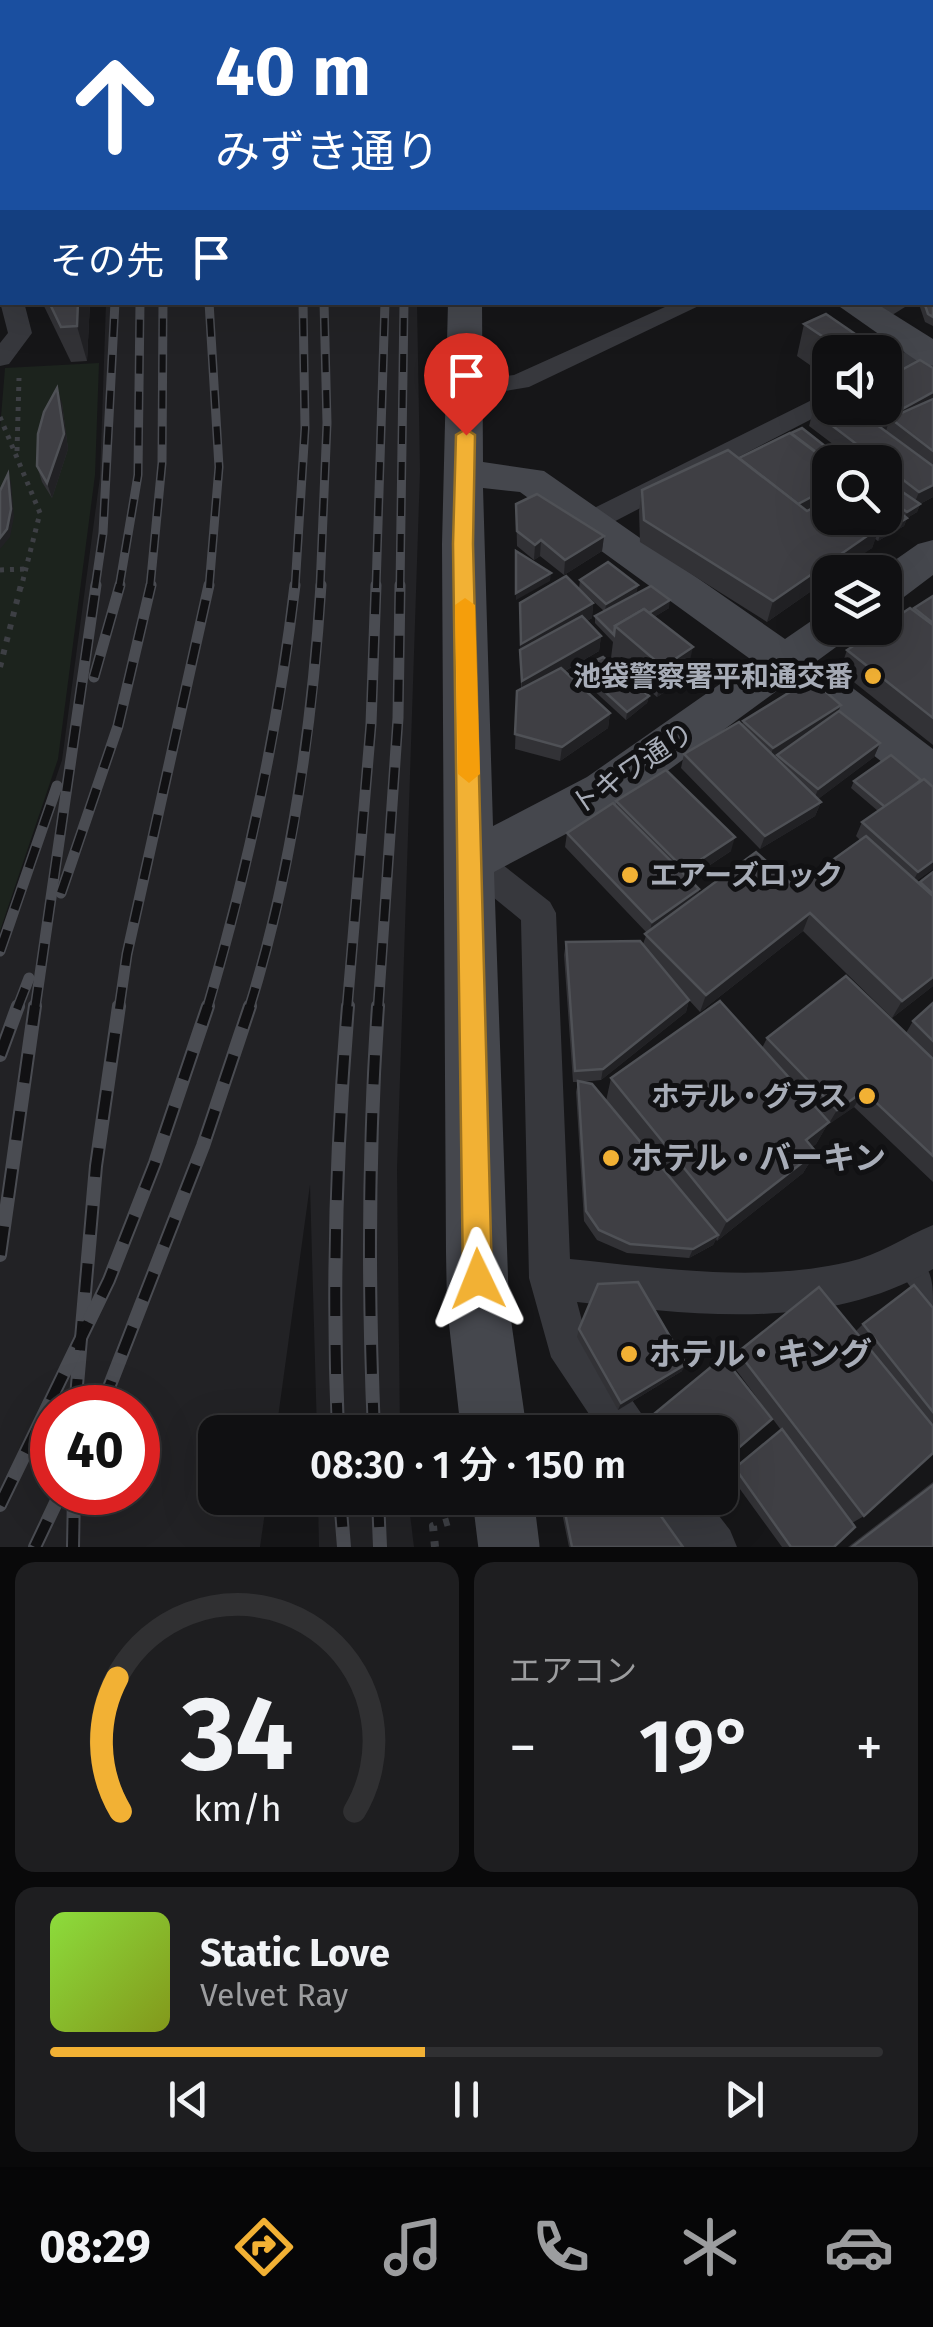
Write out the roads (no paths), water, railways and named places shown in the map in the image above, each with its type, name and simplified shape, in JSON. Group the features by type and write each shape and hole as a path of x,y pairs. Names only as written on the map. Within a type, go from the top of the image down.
{"street":[{"path":"0,359 20,334 10,305"},
{"path":"465,305 464,473 478,1306 492,1415"},
{"path":"465,390 520,382 689,305"},
{"path":"875,307 929,352 902,364"},
{"path":"590,522 812,408"},
{"path":"464,473 530,480 786,662 933,776"},
{"path":"902,577 933,554"},
{"name":"トキワ通り","path":"472,860 604,791 812,643"},
{"path":"472,860 538,913 550,1278 566,1342 615,1415"},
{"path":"550,1278 659,1288 768,1290 858,1283 925,1268"},
{"path":"504,1515 509,1547"},
{"path":"689,1515 713,1547"}],"railway":[{"path":"95,588 103,533 115,305"},
{"path":"119,588 138,475 140,305"},
{"path":"150,588 162,463 163,305"},
{"path":"209,305 219,467 209,588"},
{"path":"295,588 305,428 303,305"},
{"path":"320,588 327,423 324,305"},
{"path":"376,588 385,305"},
{"path":"400,588 404,305"},
{"path":"35,1009 96,585"},
{"path":"94,677 120,585"},
{"path":"61,893 118,726 151,585"},
{"path":"119,1009 127,954 209,585"},
{"path":"207,1009 260,799 295,585"},
{"path":"249,1009 277,905 298,799 321,585"},
{"path":"347,1009 371,724 376,585"},
{"path":"378,1009 398,718 400,585"},
{"path":"0,951 57,786"},
{"path":"17,1009 29,978"},
{"path":"0,1055 18,1006"},
{"path":"0,1255 35,1006"},
{"path":"81,1338 96,1166 119,1006"},
{"path":"338,1415 336,1219 348,1006"},
{"path":"374,1415 370,1219 378,1006"},
{"path":"81,1338 109,1280 155,1163 207,1009"},
{"path":"110,1385 203,1146 249,1009"},
{"path":"0,1505 81,1338"},
{"path":"77,1385 81,1338"},
{"path":"35,1547 50,1515"},
{"path":"73,1547 74,1515"},
{"path":"341,1515 344,1547"},
{"path":"379,1515 380,1547"}],"place":[{"name":"池袋警察署平和通交番","path":"873,676"},
{"name":"エアーズロック","path":"630,875"},
{"name":"ホテル・グラス","path":"867,1096"},
{"name":"ホテル・バーキン","path":"611,1158"},
{"name":"ホテル・キング","path":"629,1354"}]}
